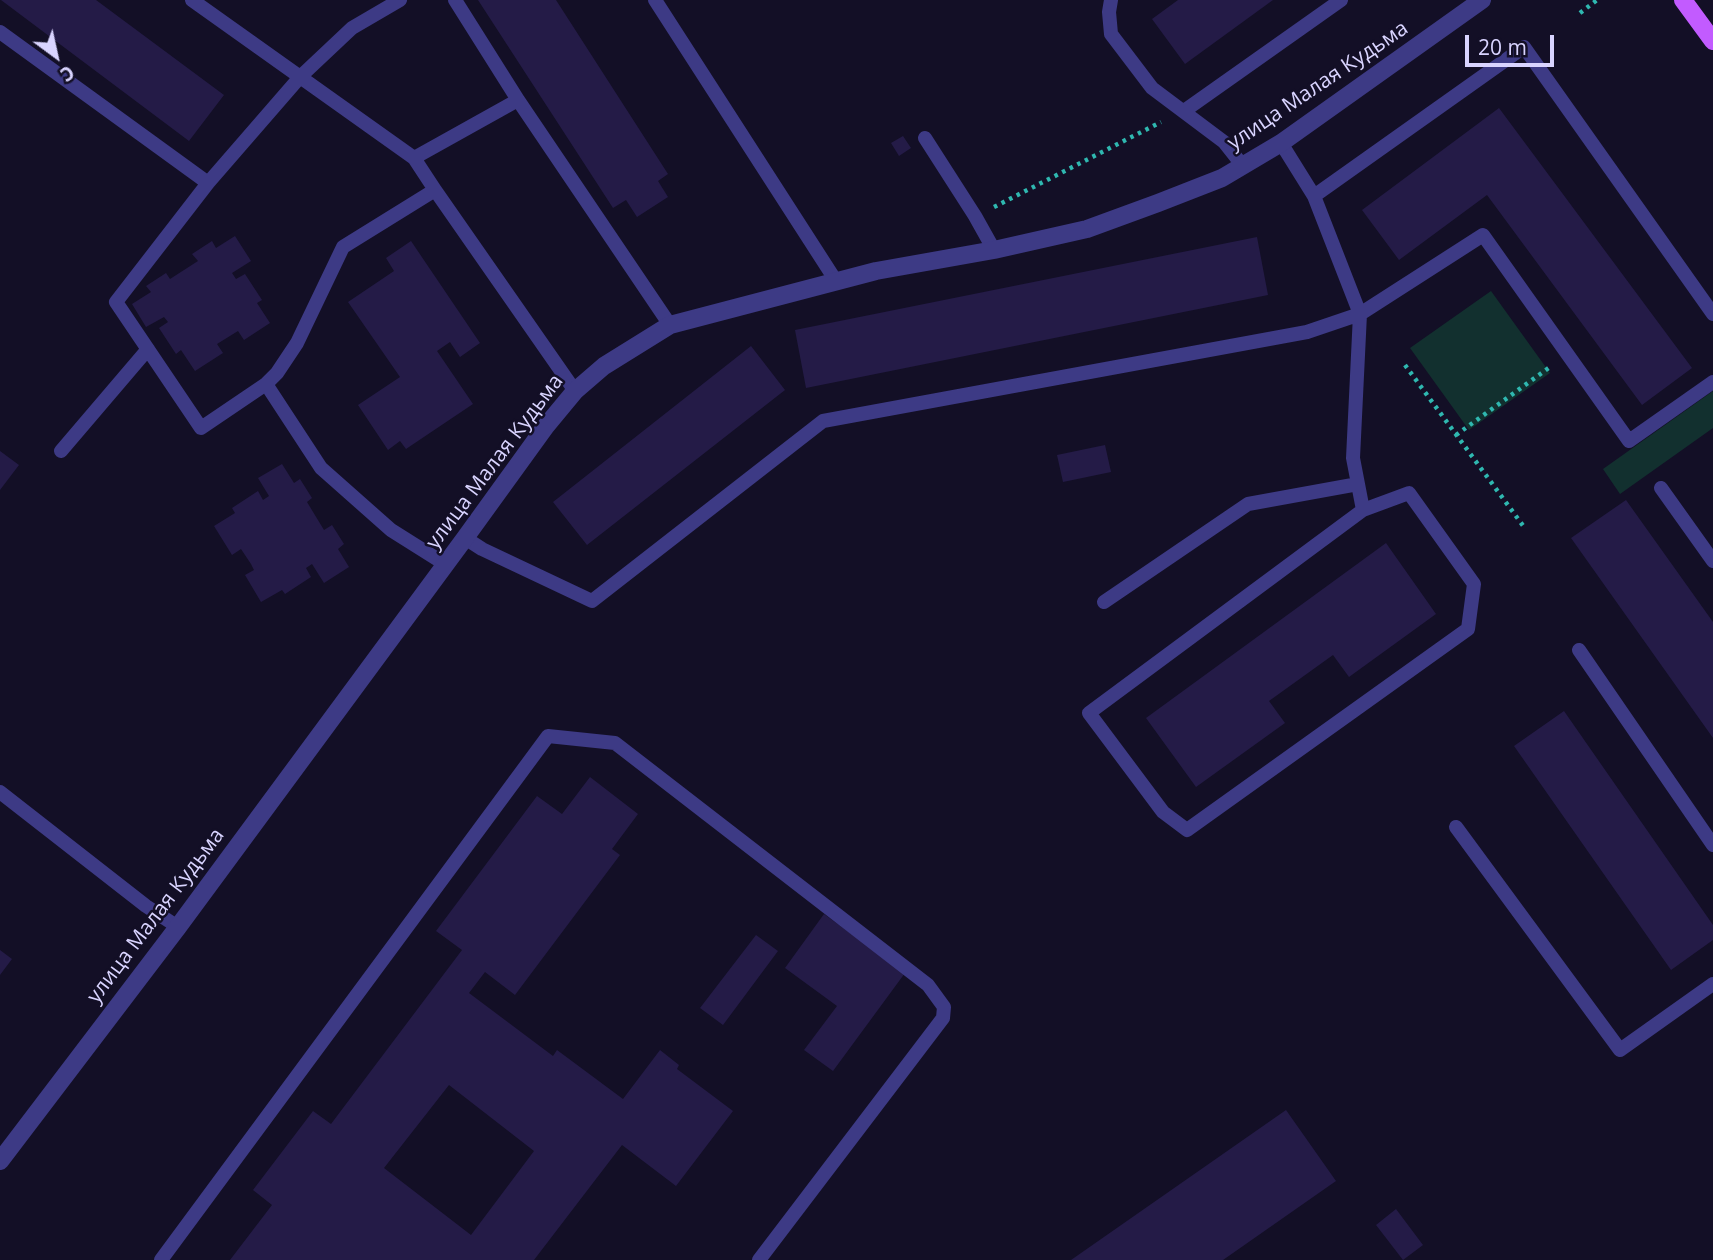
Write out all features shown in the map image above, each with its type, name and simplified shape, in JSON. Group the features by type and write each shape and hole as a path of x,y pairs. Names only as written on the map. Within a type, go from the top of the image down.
{"main road":[{"path":"1683,0 1713,41"}],"street":[{"name":"улица Малая Кудьма","path":"0,1161 178,927 545,426 575,391 604,366 670,325 876,271 994,250 1087,229 1222,178 1281,143 1482,0"}],"lane":[{"path":"192,0 414,158 575,391"},
{"path":"400,0 352,28 300,77 208,183 116,302 201,428 266,384 277,373 297,343 342,247 435,190"},
{"path":"455,0 518,100 670,325"},
{"path":"655,0 836,281"},
{"path":"1111,0 1111,34 1152,88 1224,142 1244,166"},
{"path":"1184,111 1341,0"},
{"path":"0,32 208,183"},
{"path":"1314,196 1524,47 1713,314"},
{"path":"414,158 518,100"},
{"path":"925,138 994,250"},
{"path":"1281,143 1314,196 1360,314 1353,458 1363,510"},
{"path":"465,538 482,549 592,601 822,421 1307,332 1360,314 1483,235 1629,441 1713,382"},
{"path":"61,450 148,349"},
{"path":"266,384 321,468 391,530 445,564"},
{"path":"1104,602 1248,504 1358,484"},
{"path":"1661,488 1713,561"},
{"path":"1409,494 1475,584 1468,629 1187,830 1163,812 1089,713 1363,510 1409,494"},
{"path":"1579,650 1713,845"},
{"path":"161,1260 548,736 615,744 928,985 944,1007 943,1018 759,1260"},
{"path":"0,792 146,906 178,927"},
{"path":"1456,827 1620,1050 1713,984"}],"path":[{"path":"1580,13 1597,0"},
{"path":"975,216 1184,111"},
{"path":"1456,435 1568,355"},
{"path":"1405,365 1524,527"}],"green space":[{"path":"1491,291 1550,373 1469,430 1410,348"},
{"path":"1713,391 1713,428 1620,494 1603,469"}],"building":[{"path":"1,0 96,0 224,95 189,141"},
{"path":"478,0 556,0 668,174 658,181 668,197 637,217 626,200 613,208"},
{"path":"1178,0 1273,0 1185,64 1152,19"},
{"path":"1499,108 1692,368 1642,405 1487,195 1399,260 1362,210"},
{"path":"903,136 911,148 899,156 891,143"},
{"path":"235,236 251,261 232,273 236,279 245,274 262,300 257,303 270,323 244,340 238,331 217,344 223,353 195,371 181,350 176,354 159,328 168,322 164,317 146,327 132,304 151,292 146,286 166,273 170,279 198,261 192,254 212,241 216,248"},
{"path":"1257,237 1268,295 806,388 795,330"},
{"path":"411,241 480,343 460,357 450,342 437,351 473,404 406,449 400,441 388,450 358,405 400,377 348,302 394,271 386,258"},
{"path":"751,346 785,390 587,545 553,502"},
{"path":"1105,445 1111,472 1063,482 1057,455"},
{"path":"0,451 19,465 0,490"},
{"path":"282,464 294,483 300,479 312,498 307,502 324,530 332,525 344,544 338,549 349,567 324,583 312,564 306,568 311,577 285,594 282,590 261,602 245,575 254,570 251,564 241,549 232,555 214,526 235,513 232,508 258,491 263,500 269,496 258,478"},
{"path":"1626,500 1713,622 1713,738 1571,538"},
{"path":"1386,543 1436,614 1349,677 1333,655 1269,701 1285,723 1196,787 1146,718"},
{"path":"1564,711 1713,925 1713,940 1671,970 1514,746"},
{"path":"590,777 638,814 612,849 620,855 515,995 485,972 469,993 553,1056 557,1050 623,1099 660,1050 679,1065 677,1069 733,1111 676,1186 622,1145 534,1260 230,1260 272,1205 253,1190 313,1111 331,1124 462,950 436,931 537,796 562,814","holes":["449,1085 534,1151 471,1235 384,1168"]},
{"path":"824,914 905,973 833,1071 804,1050 837,1006 785,968"},
{"path":"756,935 778,951 723,1025 700,1008"},
{"path":"0,950 12,959 0,975"},
{"path":"1286,1110 1336,1181 1223,1260 1071,1260"},
{"path":"1396,1209 1423,1245 1403,1260 1376,1225"}]}
